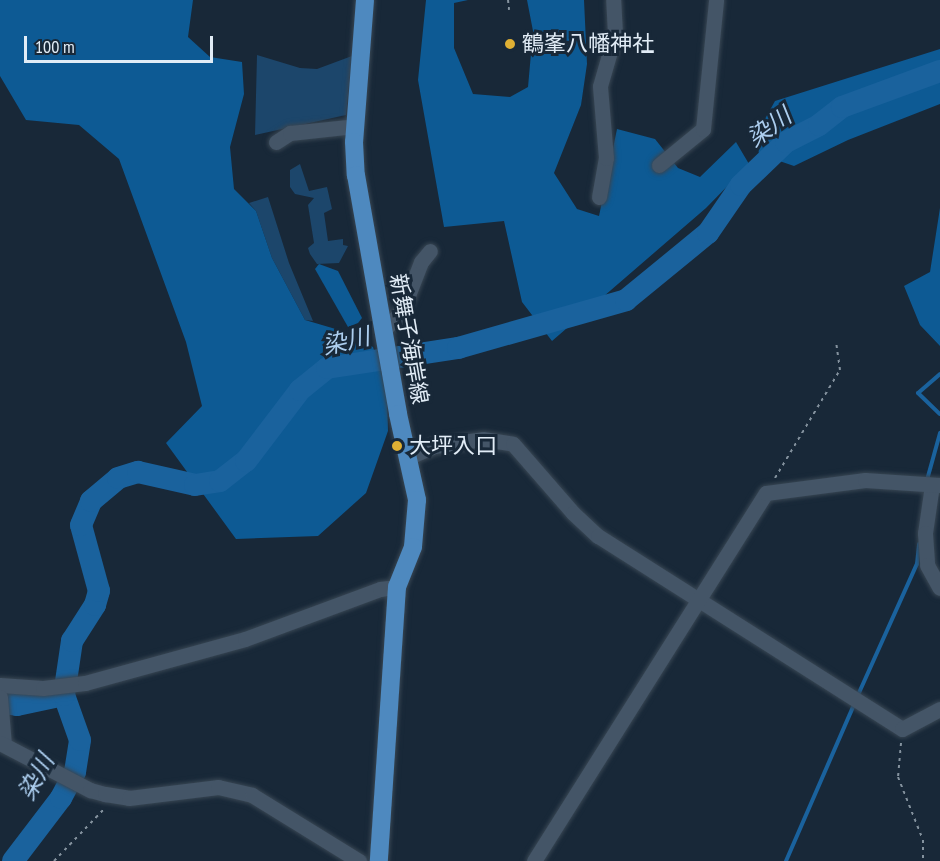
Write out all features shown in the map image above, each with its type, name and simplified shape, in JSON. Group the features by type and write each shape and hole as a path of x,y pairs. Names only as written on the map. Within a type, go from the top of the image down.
{"main road":[{"name":"新舞子海岸線","path":"365,0 355,126 356,175 407,458 417,500 418,526 397,587 379,861"}],"street":[{"path":"599,197 606,158 600,86 615,34 617,16 613,0"},
{"path":"659,165 703,129 716,0"},
{"path":"276,142 290,133 355,126"},
{"path":"386,336 402,311 421,262 430,251"},
{"path":"407,458 434,446 483,439 513,444 573,513 598,536 902,729 940,709"},
{"path":"534,861 766,493 865,480 936,485 925,533 927,565 940,588"},
{"path":"0,685 43,688 85,683 245,639 380,589 397,587"},
{"path":"0,697 4,719 2,744 64,777 112,795 218,787 252,795 359,861"}],"path":[{"path":"508,0 509,10"},
{"path":"766,493 840,370 836,340"},
{"path":"902,729 898,777 923,840 923,861"},
{"path":"54,861 112,795"}],"shaded area":[{"path":"0,0 193,0 188,37 210,57 242,62 244,94 230,147 234,189 256,211 272,258 305,320 339,330 373,347 387,390 388,431 366,493 318,536 236,539 166,443 202,406 186,342 119,159 79,125 26,120 0,76"},
{"path":"426,0 468,0 454,3 454,48 473,94 510,97 528,87 533,31 527,0 584,0 587,64 581,105 554,173 577,209 599,216 617,129 655,139 678,168 700,177 736,142 749,164 706,208 552,341 522,302 504,221 444,227 418,80"},
{"path":"940,49 940,104 848,140 794,166 759,154 756,135 775,101"},
{"path":"257,55 300,68 317,69 352,56 346,115 255,135"},
{"path":"300,164 309,191 327,187 332,209 324,213 328,241 343,239 343,245 348,246 339,263 317,264 310,254 308,248 314,243 308,205 314,198 295,194 290,187 290,170"},
{"path":"268,197 289,263 313,321 305,320 272,258 256,211 249,203"},
{"path":"940,208 940,346 920,325 904,286 930,272"},
{"path":"319,264 338,271 362,318 358,323 348,327 315,269"}],"waterway":[{"name":"染川","path":"13,861 61,798 75,772 80,740 64,695 72,641 95,605 99,591 81,525 91,501 118,478 138,472 195,485 220,481 246,461 300,390 327,368 458,348 626,300 708,233 741,185 786,142 819,125 842,107 940,71"},
{"path":"940,374 918,393 940,414"},
{"path":"927,480 940,433"},
{"path":"858,695 917,564 919,544"},
{"path":"0,702 17,705 64,695"},
{"path":"786,861 855,702"}],"place":[{"name":"鶴峯八幡神社","path":"510,44"},
{"name":"大坪入口","path":"397,446"}]}
